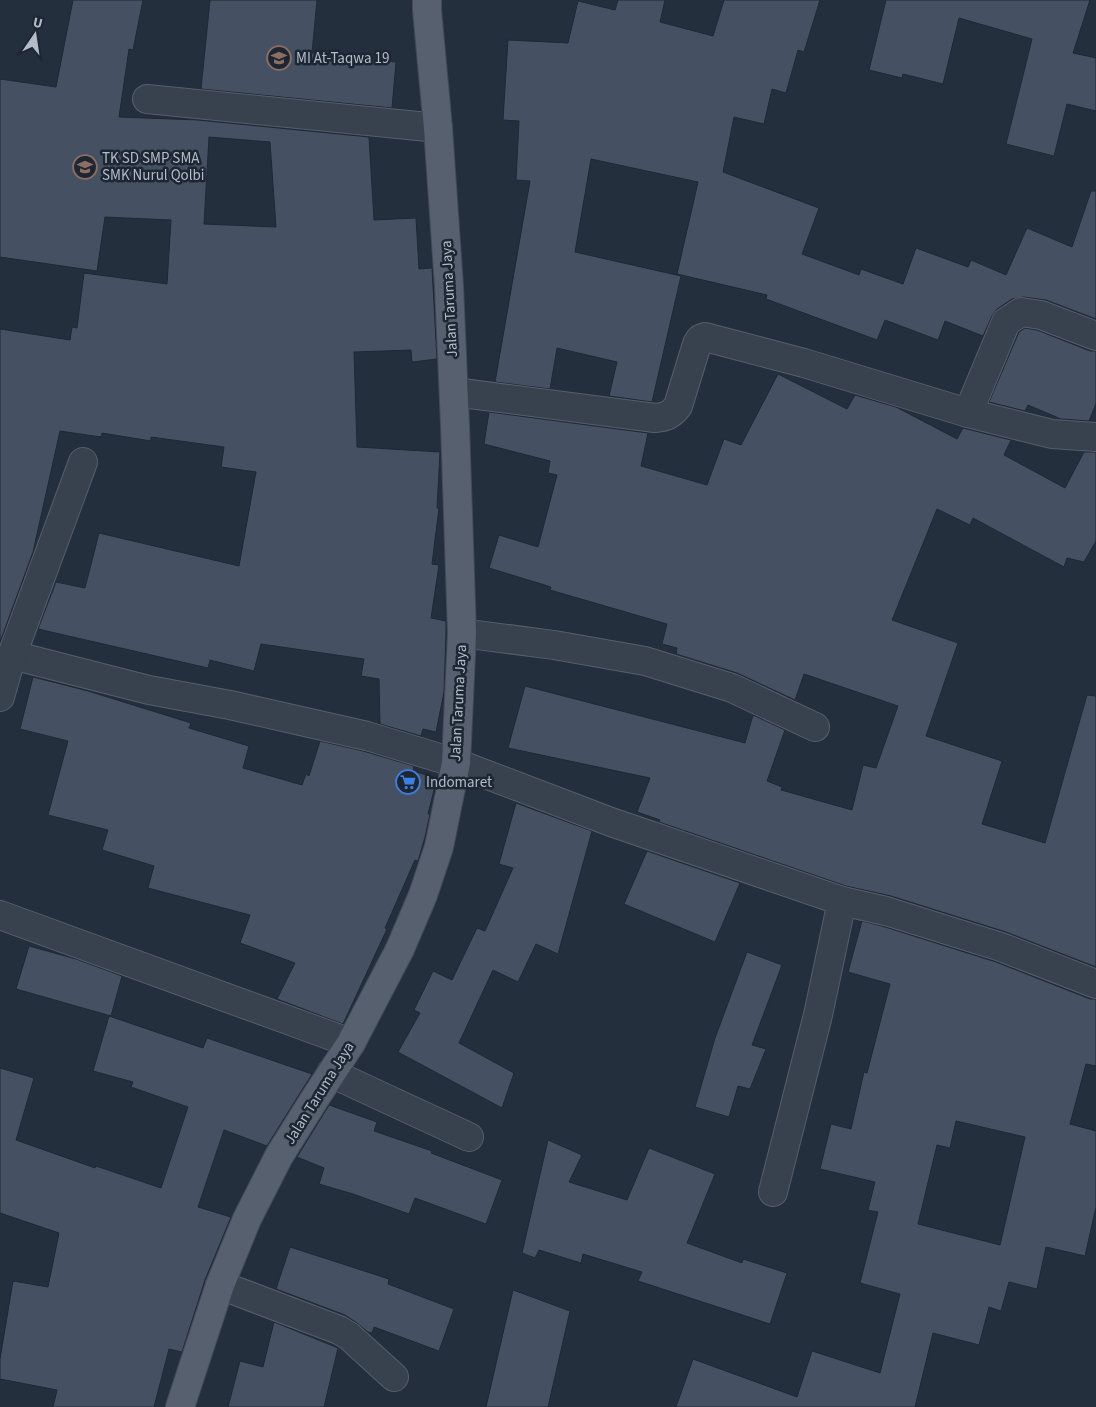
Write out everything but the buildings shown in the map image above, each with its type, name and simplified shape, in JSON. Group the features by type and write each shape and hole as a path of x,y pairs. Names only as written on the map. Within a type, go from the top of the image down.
{"main road":[{"name":"Jalan Taruma Jaya","path":"180,1407 220,1285 247,1219 279,1156 351,1044 400,949 423,895 439,847 456,763 462,633 454,392 449,286 427,0"}],"street":[{"path":"147,99 438,128"},
{"path":"968,413 1006,322 1021,312 1041,315 1096,336"},
{"path":"454,392 665,417 678,406 697,344 700,339 705,337 804,363 968,413 1052,434 1096,437"},
{"path":"0,697 12,654 83,462"},
{"path":"462,633 554,645 645,661 732,688 815,727"},
{"path":"12,654 149,690 230,705 348,732 456,763 611,822 842,901 1001,946 1096,984"},
{"path":"773,1192 818,1015 842,901"},
{"path":"0,915 351,1044"},
{"path":"331,1073 469,1137"},
{"path":"220,1285 340,1330 394,1377"}],"place":[{"name":"MI At-Taqwa 19","path":"279,58"},
{"name":"TK SD SMP SMA SMK Nurul Qolbi","path":"85,167"},
{"name":"Indomaret","path":"408,782"}]}
